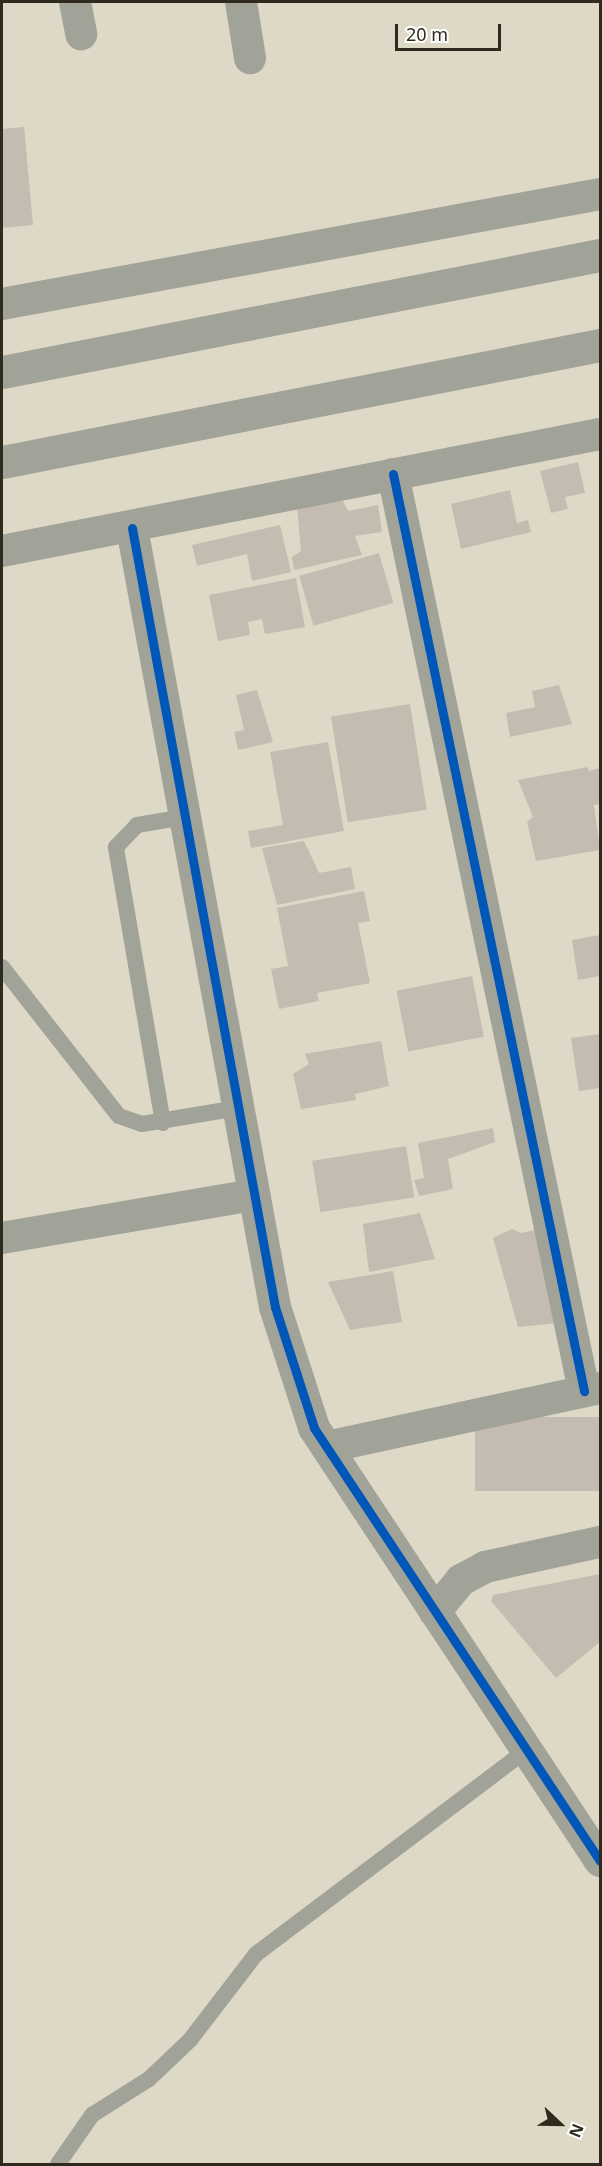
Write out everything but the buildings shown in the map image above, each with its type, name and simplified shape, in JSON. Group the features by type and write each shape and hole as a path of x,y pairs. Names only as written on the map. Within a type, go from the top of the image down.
{"street":[{"path":"75,2 81,34"},
{"path":"241,2 250,58"},
{"path":"2,304 600,195"},
{"path":"2,372 600,255"},
{"path":"2,462 600,345"},
{"path":"2,551 132,528 600,434"},
{"path":"327,1447 592,1389 393,474"},
{"path":"132,528 274,1307 314,1428 600,1861"},
{"path":"2,1238 254,1196"},
{"path":"435,1612 461,1580 485,1567 600,1542"}],"lane":[{"path":"163,1123 116,847 137,825 185,817"},
{"path":"2,967 103,1100 119,1116 142,1124 163,1123 238,1108"},
{"path":"58,2164 92,2115 149,2079 190,2040 256,1954 527,1750"}],"cycle path":[{"path":"393,474 584,1391"},
{"path":"132,528 275,1307 314,1428 600,1861"}]}
